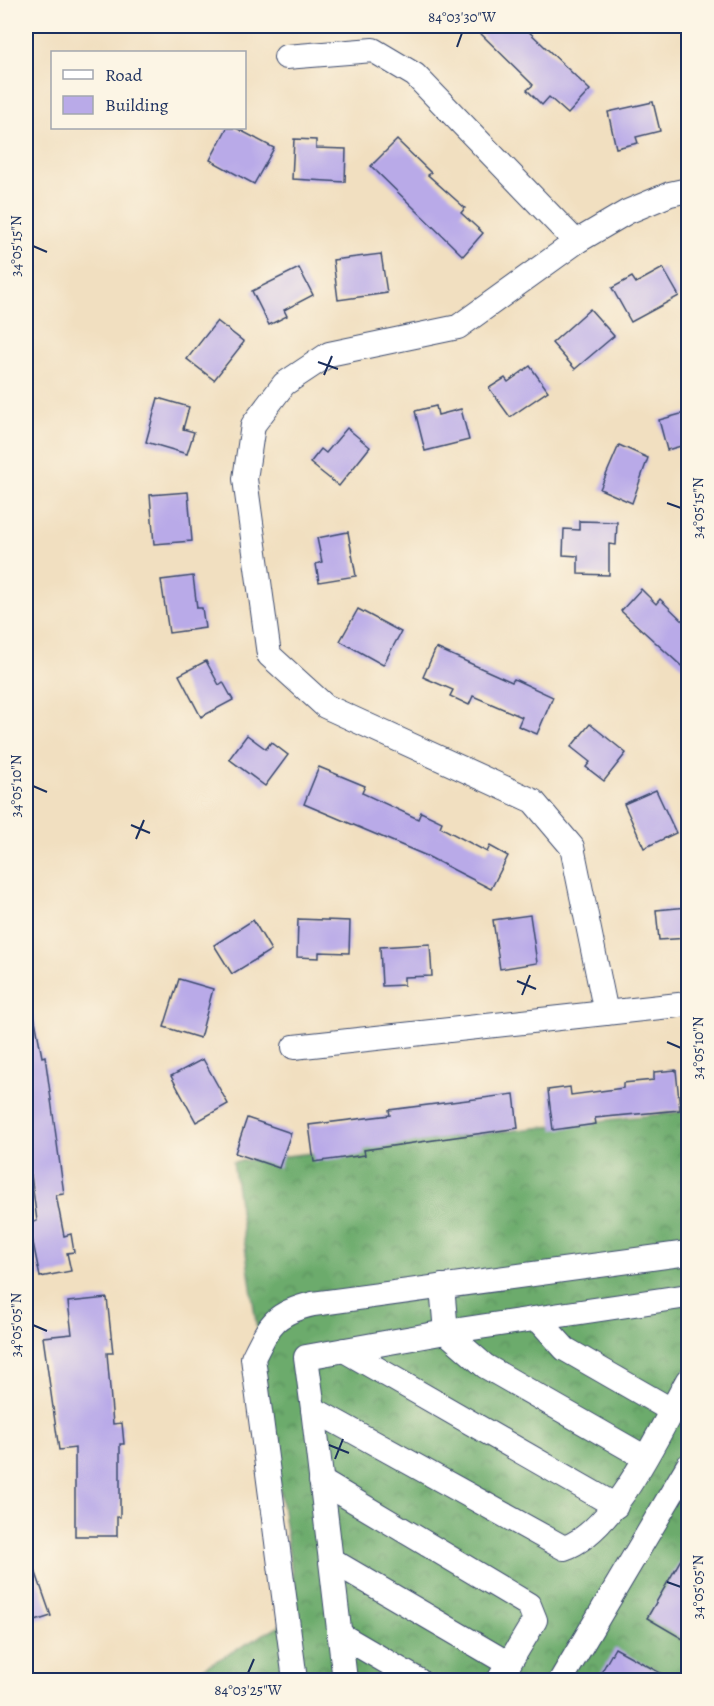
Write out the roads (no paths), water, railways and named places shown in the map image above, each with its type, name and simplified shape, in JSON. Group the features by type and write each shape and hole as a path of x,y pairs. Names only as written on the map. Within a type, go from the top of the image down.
{"street":[{"path":"286,57 374,50 415,75 576,242"},
{"path":"606,1013 572,847 533,801 325,706 269,655 245,479 253,425 284,384 329,354 458,327 576,242 627,212 670,194 688,190"},
{"path":"294,1047 688,1004"},
{"path":"295,1680 253,1358 268,1327 289,1309 688,1253"},
{"path":"442,1286 446,1332 485,1366 644,1458"},
{"path":"345,1680 306,1357 446,1332 688,1296"},
{"path":"538,1318 565,1349 671,1410"},
{"path":"344,1350 616,1506"},
{"path":"313,1409 564,1548 576,1544 616,1506 688,1380"},
{"path":"561,1680 688,1466"},
{"path":"321,1481 529,1605 535,1620 504,1672 331,1560"},
{"path":"339,1634 418,1680"}]}
